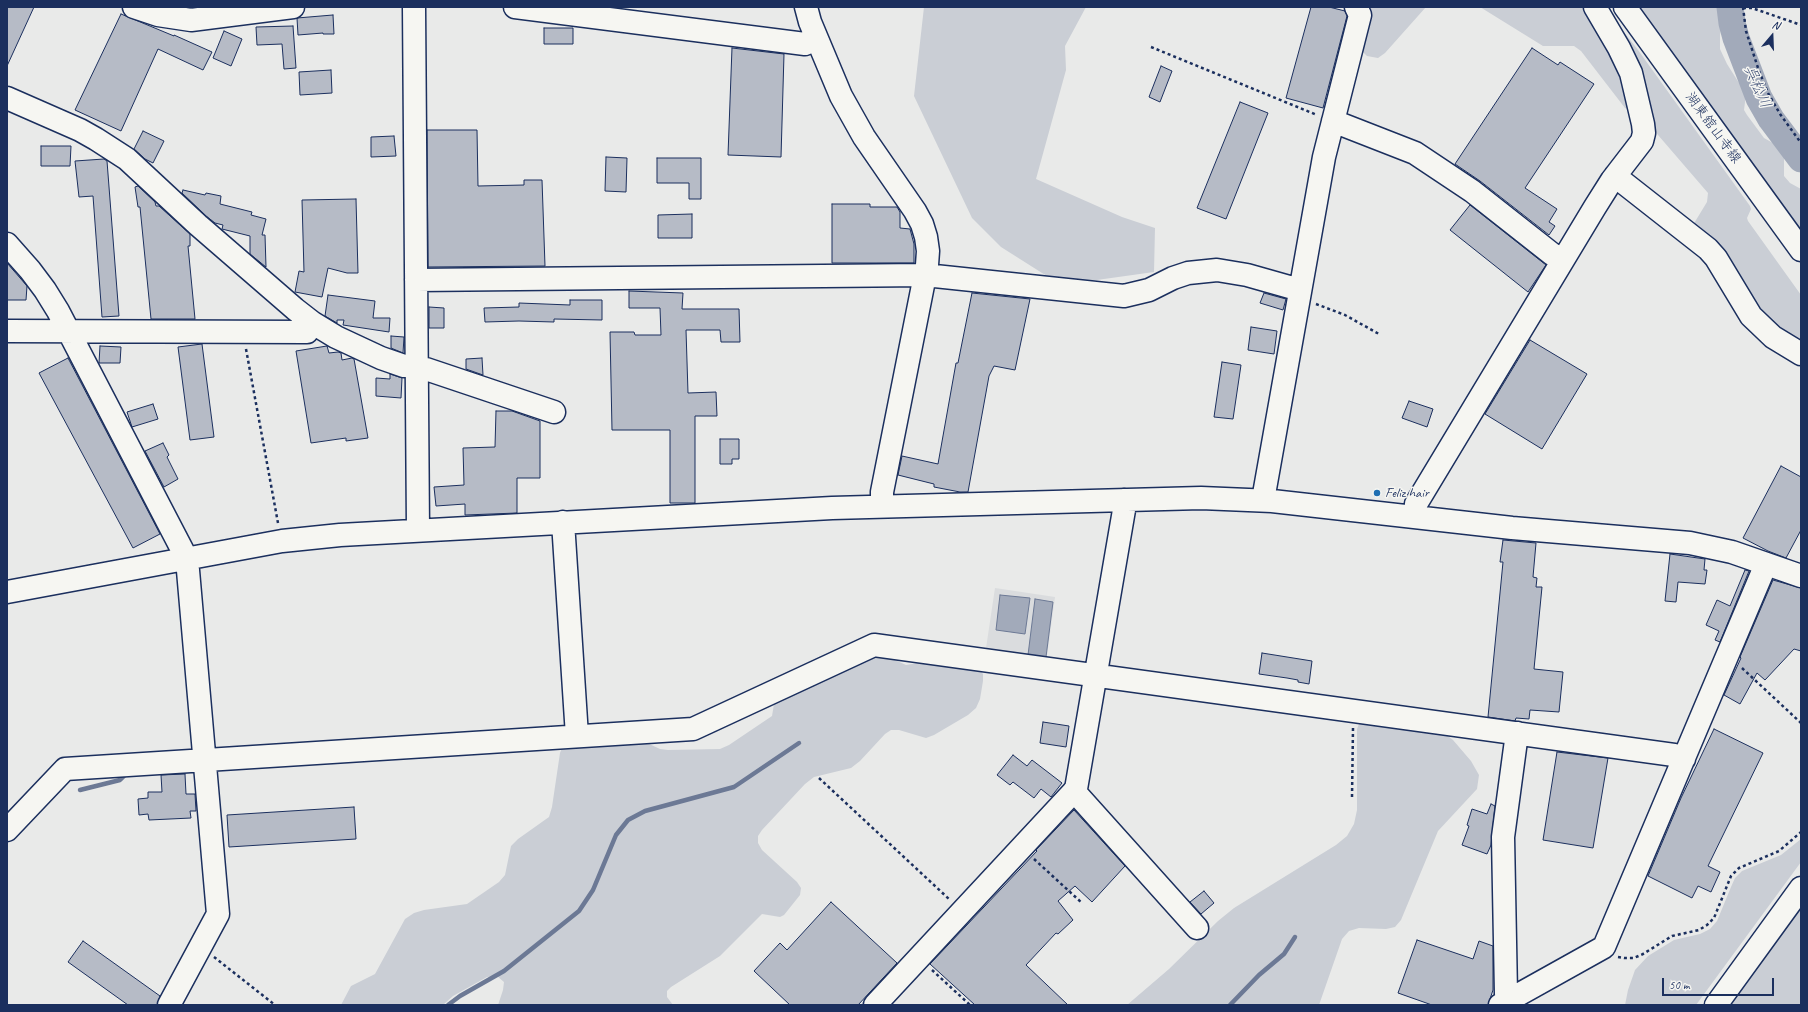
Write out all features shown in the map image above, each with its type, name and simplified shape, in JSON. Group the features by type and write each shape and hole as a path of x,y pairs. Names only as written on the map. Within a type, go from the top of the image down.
{"street":[{"path":"134,7 158,15 191,20 294,7"},
{"path":"414,7 418,530"},
{"path":"515,7 805,44 817,39"},
{"path":"806,7 817,39 841,96 852,117 922,224 926,237 928,251 925,275 882,492 882,506"},
{"path":"1263,500 1324,156 1360,15 1356,7"},
{"path":"1415,517 1416,504 1563,260 1615,176 1642,141 1644,124 1631,73 1619,48 1595,7"},
{"name":"湖東舘山寺線","path":"1625,7 1801,250"},
{"path":"7,98 80,130 127,159 198,225 295,309 314,323 358,348 381,358 404,366 426,369 554,412"},
{"path":"1333,121 1415,153 1472,191 1552,254 1563,260"},
{"path":"1615,176 1708,248 1716,258 1751,316 1773,337 1801,354"},
{"path":"7,244 45,290 187,559 218,914 169,1005"},
{"path":"416,280 925,275 1124,296 1149,290 1173,278 1188,273 1218,270 1240,274 1299,295"},
{"path":"7,332 307,332 314,323"},
{"path":"7,592 282,541 340,535 882,506 1215,498 1263,500 1518,528 1690,543 1718,548 1801,576"},
{"path":"875,1005 1076,789 1124,510 1124,500"},
{"path":"563,522 577,736"},
{"path":"1505,1002 1602,948 1766,564"},
{"path":"7,830 65,769 693,729 874,645 1674,755 1684,759"},
{"path":"1505,1002 1503,837 1517,734"},
{"path":"1074,791 1197,928"},
{"path":"1716,1005 1801,888"}],"path":[{"path":"1801,25 1752,8 1743,7 1746,31 1768,93 1780,114 1801,143"},
{"path":"1151,47 1333,121"},
{"path":"1299,295 1308,301 1336,311 1379,334"},
{"path":"244,332 260,430 282,541"},
{"path":"1727,658 1732,660 1801,723"},
{"path":"1352,797 1354,711"},
{"path":"819,778 962,912"},
{"path":"1602,948 1604,952 1615,956 1634,958 1672,936 1699,930 1714,918 1731,876 1739,868 1779,851 1801,832"},
{"path":"1022,848 1082,903"},
{"path":"200,948 206,951 275,1005"},
{"path":"919,958 970,1005"}],"shaded area":[{"path":"924,7 1086,7 1065,46 1066,70 1036,179 1122,217 1155,228 1154,272 1061,285 1001,247 972,218 914,96"},
{"path":"1362,7 1426,7 1385,53 1378,58 1367,56 1360,49"},
{"path":"1480,7 1588,7 1614,51 1631,110 1625,108 1581,51 1574,46 1543,46"},
{"path":"1638,7 1724,7 1720,35 1720,49 1727,64 1746,94 1744,110 1764,138 1782,148 1784,155 1784,176 1790,183 1801,189 1801,233"},
{"path":"1606,9 1638,50 1750,206 1751,209 1747,218 1748,221 1801,295 1801,346 1770,325 1693,225 1707,202 1708,193 1658,135 1651,124"},
{"path":"995,588 1055,597 1046,663 985,655"},
{"path":"867,655 884,655 906,665 936,660 977,667 983,674 980,699 976,708 968,715 934,735 926,738 899,730 891,730 885,734 860,761 851,768 814,777 805,784 758,836 758,843 762,850 797,882 801,888 800,895 784,915 780,917 762,914 720,956 671,987 667,991 667,997 673,1005 498,1005 504,982 497,976 487,977 453,996 443,1005 341,1005 351,986 375,974 405,919 414,913 424,910 467,904 499,882 505,875 511,846 518,839 549,817 562,748 645,742 660,749 668,750 720,749 729,745 772,716 775,698"},
{"path":"1363,720 1443,732 1453,740 1471,761 1479,775 1477,789 1438,831 1401,920 1395,927 1386,929 1359,928 1349,931 1342,939 1319,1005 1127,1005 1169,969 1218,921 1234,908 1336,845 1347,836 1354,824 1357,810 1357,729"},
{"path":"1801,839 1801,862 1696,1005 1625,1005 1628,990 1635,970 1648,956 1674,940 1700,934 1710,929 1717,921 1735,878 1742,871 1781,855"},
{"path":"1801,907 1801,1005 1730,1005"}],"water":[{"path":"1000,595 1030,598 1025,634 996,630"},
{"path":"1035,599 1053,602 1046,657 1028,655"}],"building":[{"path":"7,7 34,7 7,66"},
{"path":"1311,7 1329,7 1345,11 1347,16 1323,108 1286,98"},
{"path":"121,14 212,52 203,70 158,49 121,131 75,110"},
{"path":"333,15 334,34 323,33 298,35 297,18"},
{"path":"293,26 296,68 284,69 282,44 257,45 256,27"},
{"path":"544,28 573,28 573,44 544,44"},
{"path":"224,31 242,39 231,66 213,58"},
{"path":"732,48 784,54 781,157 728,155"},
{"path":"1532,48 1558,65 1560,62 1594,84 1525,188 1557,209 1549,222 1555,226 1549,235 1480,181 1455,164"},
{"path":"1161,66 1172,71 1160,102 1149,97"},
{"path":"331,70 332,93 300,95 299,72"},
{"path":"1240,102 1268,113 1226,219 1197,208"},
{"path":"427,130 477,130 478,186 524,185 524,180 542,180 545,266 428,267"},
{"path":"143,131 164,141 153,163 145,159 134,149"},
{"path":"394,136 396,156 371,157 371,137"},
{"path":"41,146 71,146 70,166 41,166"},
{"path":"606,157 627,158 626,192 605,191"},
{"path":"657,158 701,158 701,199 689,199 689,183 657,183"},
{"path":"104,159 107,161 119,316 102,317 93,196 79,197 75,161"},
{"path":"138,186 155,202 156,206 159,206 190,234 190,246 188,246 195,319 151,319 140,207 138,207 135,187"},
{"path":"183,190 205,195 206,193 221,196 220,204 252,212 251,215 266,219 262,235 265,235 266,267 250,254 250,236 222,229 223,225 215,223 206,216 182,193"},
{"path":"356,199 358,273 347,273 328,268 322,297 295,292 299,271 304,272 302,200"},
{"path":"832,204 870,204 870,207 897,207 900,212 900,228 910,229 914,244 914,263 832,263"},
{"path":"1470,205 1546,265 1528,292 1450,230"},
{"path":"692,214 692,238 658,238 658,215"},
{"path":"7,263 27,286 26,300 7,300"},
{"path":"629,291 683,293 682,309 739,309 740,342 721,342 720,330 686,330 688,393 716,392 717,416 695,416 695,503 670,503 670,430 612,430 610,332 634,332 635,335 661,335 660,308 629,308"},
{"path":"972,293 1030,299 1015,370 994,366 989,376 968,492 960,492 934,487 934,484 898,475 902,456 938,464 956,363 958,363"},
{"path":"1264,293 1286,299 1283,310 1260,303"},
{"path":"328,295 375,301 373,318 390,318 389,332 343,325 344,320 337,320 337,323 325,316"},
{"path":"570,300 602,300 602,320 554,319 554,322 485,322 484,308 519,307 519,303 570,305"},
{"path":"429,307 444,308 444,328 429,328"},
{"path":"1251,327 1277,331 1274,354 1248,350"},
{"path":"391,336 404,337 403,353 391,348"},
{"path":"1530,340 1587,374 1542,449 1485,414"},
{"path":"202,344 214,437 190,440 178,347"},
{"path":"100,346 121,347 120,363 99,363"},
{"path":"327,346 329,353 341,353 342,360 354,359 368,438 346,441 346,438 311,443 296,351"},
{"path":"68,358 160,534 133,548 39,373"},
{"path":"482,358 483,375 466,369 466,359"},
{"path":"1222,362 1241,365 1233,419 1214,417"},
{"path":"390,374 402,378 401,398 376,396 376,378 390,379"},
{"path":"1409,401 1433,409 1427,427 1402,418"},
{"path":"153,404 158,419 132,427 127,412"},
{"path":"496,411 512,411 540,421 540,478 517,478 517,513 465,515 465,504 436,506 434,487 464,485 463,448 495,447"},
{"path":"720,439 739,439 739,459 732,459 732,464 720,464"},
{"path":"163,443 169,455 167,457 178,479 164,487 145,451"},
{"path":"1781,466 1801,477 1801,530 1786,558 1768,551 1743,538"},
{"path":"1503,540 1536,543 1533,577 1537,578 1536,587 1542,587 1534,669 1563,672 1559,712 1530,710 1529,719 1516,718 1515,721 1488,717 1503,562 1500,562"},
{"path":"1670,554 1705,559 1704,570 1707,570 1705,584 1678,582 1676,602 1665,601"},
{"path":"1745,570 1749,571 1720,642 1715,640 1719,631 1706,625 1717,600 1730,606"},
{"path":"1773,580 1801,588 1801,651 1794,649 1765,680 1757,673 1740,704 1724,695"},
{"path":"1262,653 1312,661 1309,684 1298,682 1298,680 1259,674"},
{"path":"1043,722 1069,726 1066,747 1040,743"},
{"path":"1714,729 1763,753 1708,866 1720,872 1711,892 1698,886 1692,898 1648,876 1681,798"},
{"path":"1557,752 1608,758 1593,848 1543,840"},
{"path":"1013,755 1027,766 1032,760 1062,783 1051,797 1041,789 1034,798 1013,782 1010,785 997,775"},
{"path":"185,774 186,794 195,794 196,811 190,811 191,818 149,820 148,814 139,815 138,799 148,798 148,792 162,792 161,775"},
{"path":"1491,804 1495,806 1491,845 1487,854 1462,845 1469,826 1467,825 1472,809 1487,814"},
{"path":"354,807 356,839 229,847 227,815"},
{"path":"1074,810 1125,866 1092,902 1075,886 1058,901 1073,920 1058,934 1056,933 1026,965 1068,1005 975,1005 930,964"},
{"path":"1204,891 1214,903 1201,914 1190,902"},
{"path":"831,902 897,963 858,1005 790,1005 754,971 780,943 787,950"},
{"path":"1417,940 1473,959 1479,941 1493,946 1493,990 1488,1005 1432,1005 1398,993"},
{"path":"83,941 160,996 157,1005 128,1005 68,962"}],"waterway":[{"name":"呉松川","path":"1730,7 1736,38 1759,98 1771,119 1801,159"},
{"path":"448,1005 460,996 504,971 579,911 593,890 616,835 628,820 645,811 734,787 799,743"},
{"path":"80,790 120,780 126,774"},
{"path":"1230,1005 1259,975 1284,954 1295,937"}],"place":[{"name":"Feliz hair","path":"1377,493"}]}
